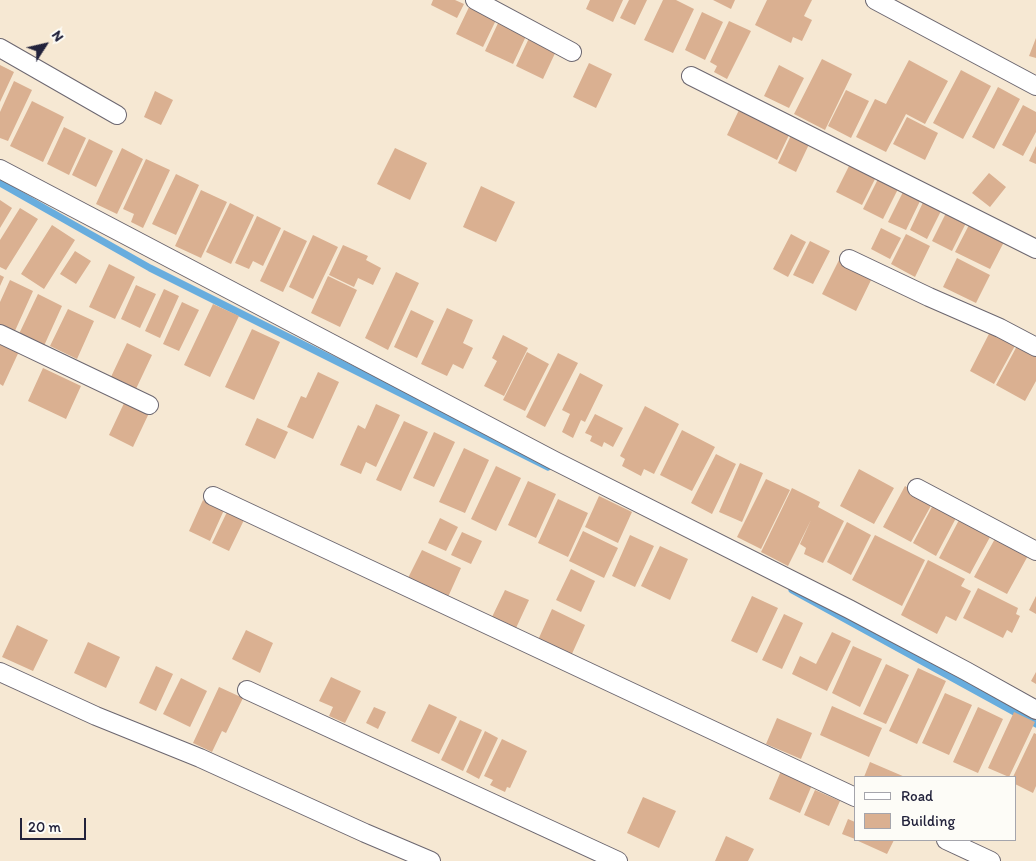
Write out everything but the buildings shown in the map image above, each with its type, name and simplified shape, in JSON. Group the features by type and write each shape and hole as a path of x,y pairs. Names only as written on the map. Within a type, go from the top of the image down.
{"street":[{"path":"475,0 572,52"},
{"path":"881,1 1036,86"},
{"path":"0,48 117,115"},
{"path":"691,76 1036,249"},
{"path":"0,169 511,438 849,609 1036,710"},
{"path":"849,259 1000,328 1036,347"},
{"path":"0,334 149,405"},
{"path":"916,488 1036,551"},
{"path":"213,496 854,797"},
{"path":"0,672 96,716 226,770 365,834 431,861"},
{"path":"246,690 618,861"},
{"path":"948,841 990,861"}],"waterway":[{"path":"0,183 150,268 548,467"},
{"path":"792,590 1036,724"}]}
